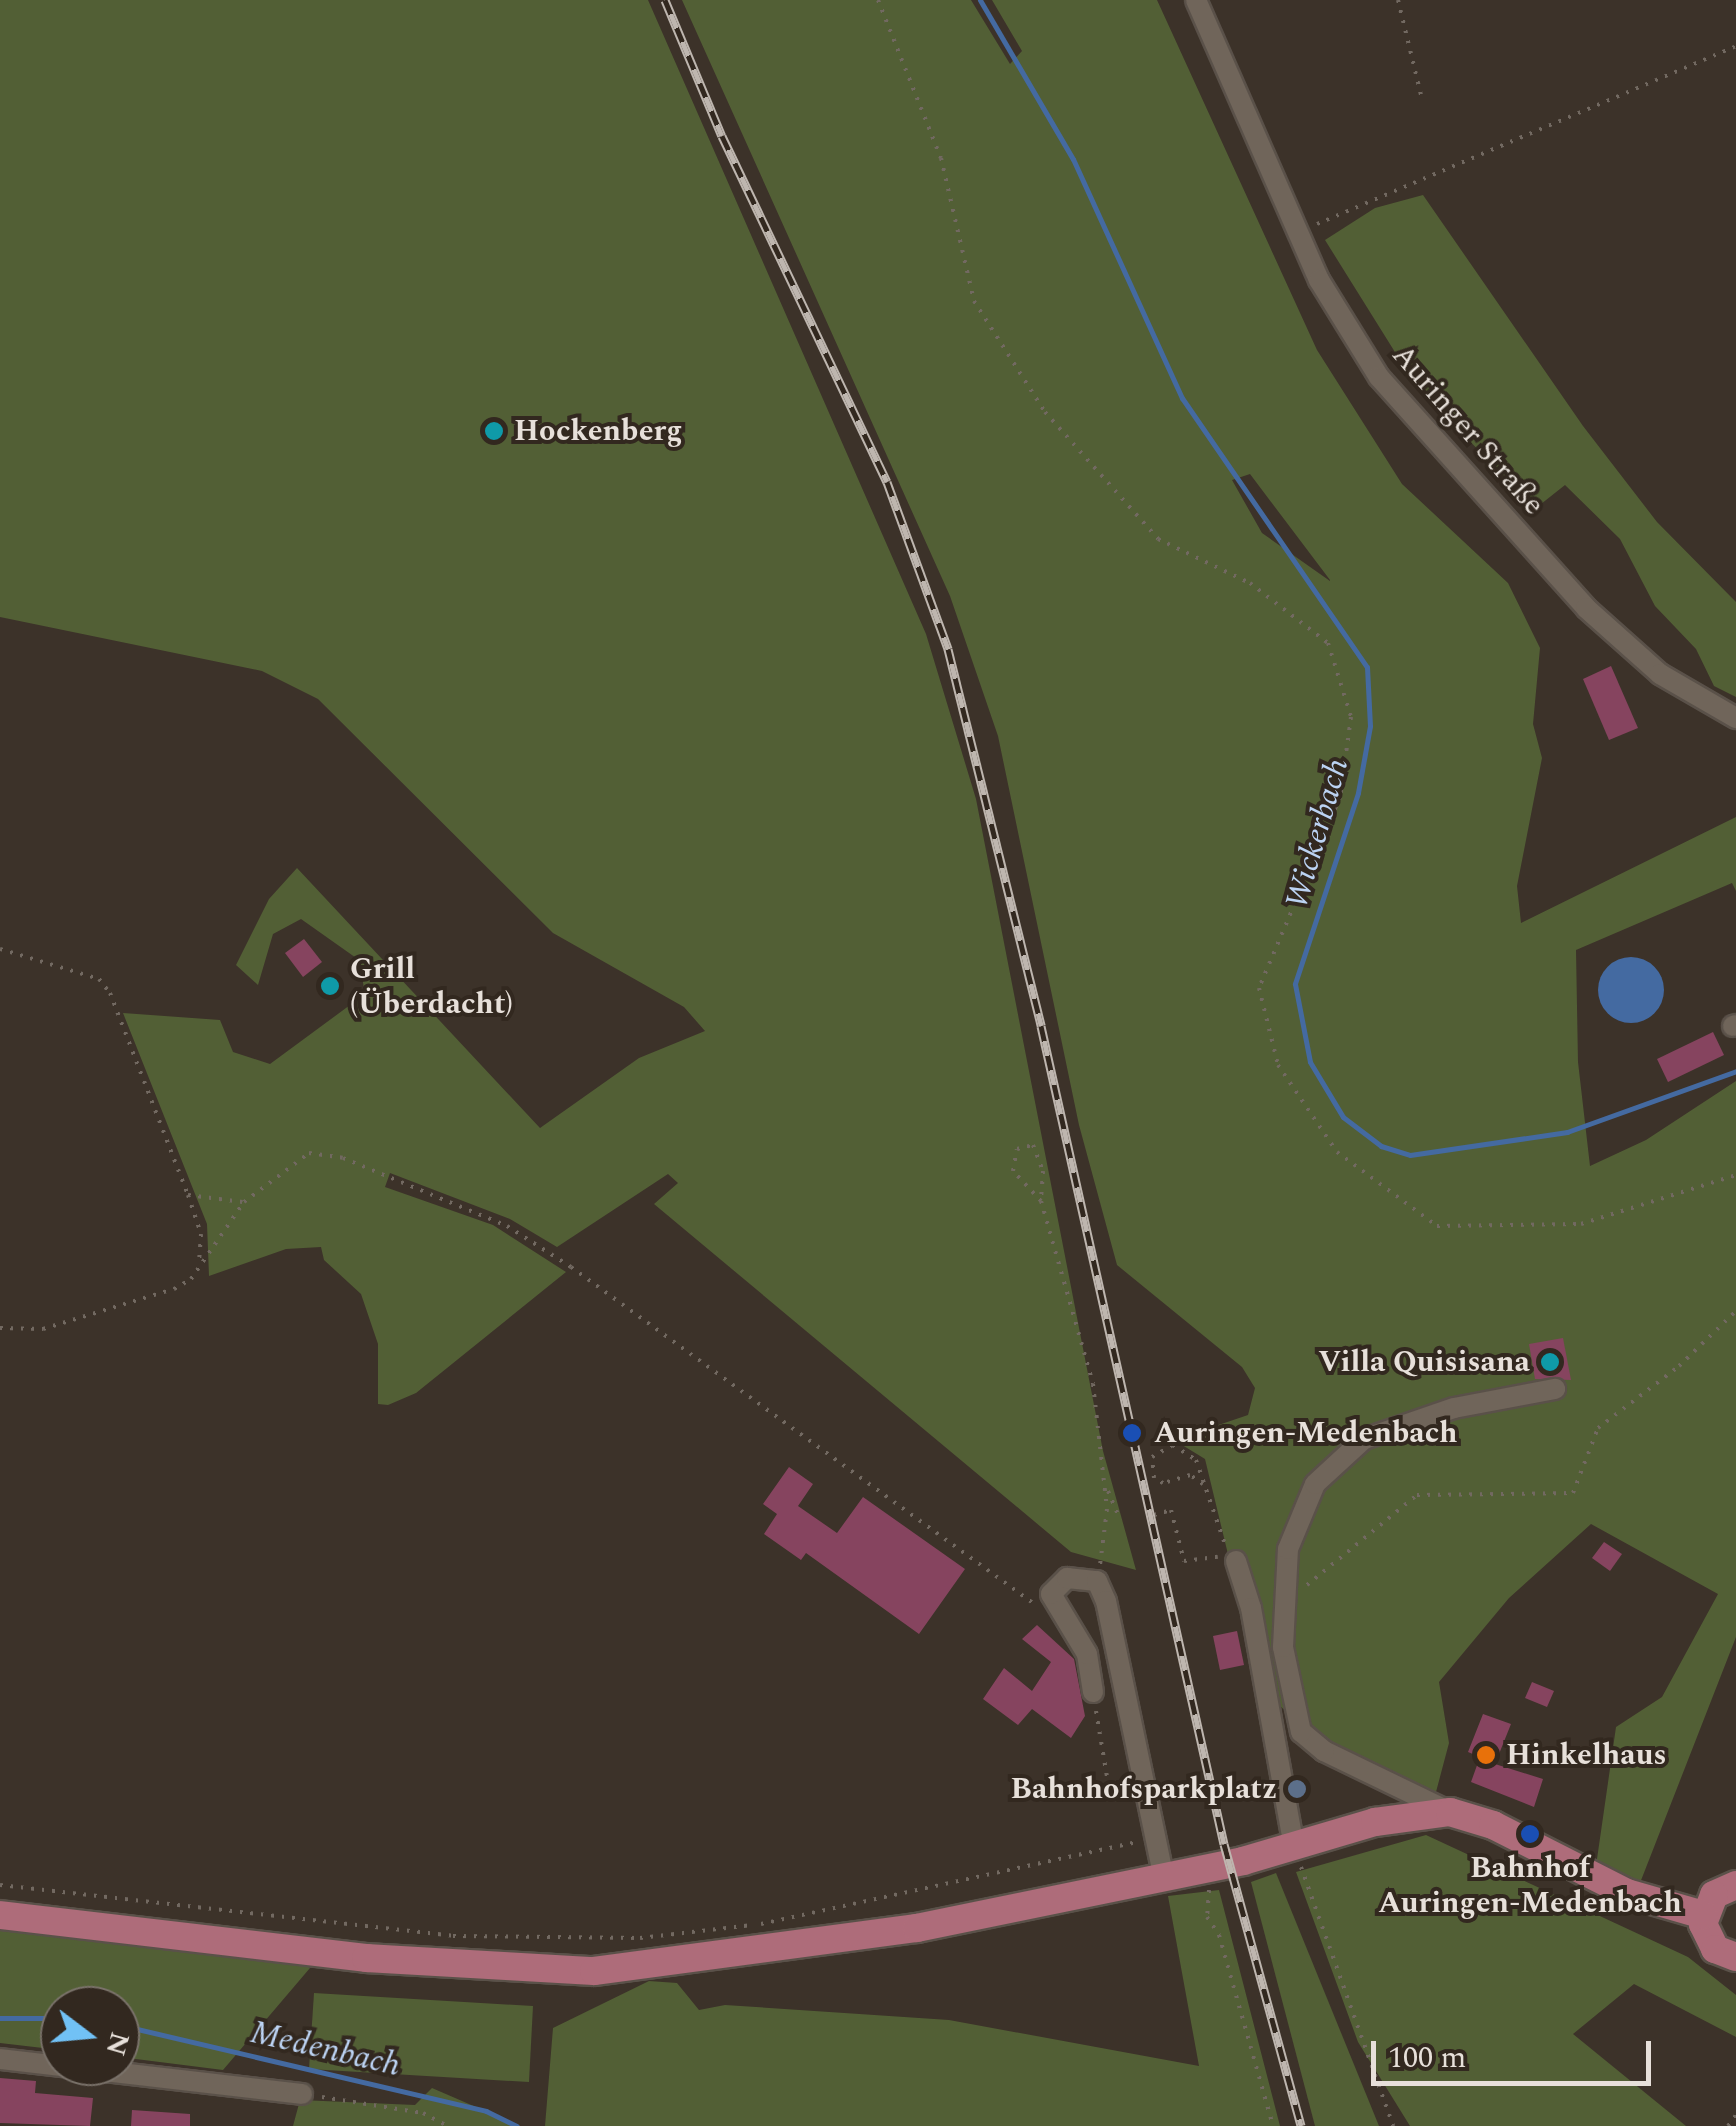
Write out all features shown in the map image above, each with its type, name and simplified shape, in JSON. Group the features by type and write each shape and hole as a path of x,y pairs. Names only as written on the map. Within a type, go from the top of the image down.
{"main road":[{"path":"0,1915 216,1944 496,1969 594,1971 916,1928 1225,1865 1375,1822 1450,1812 1492,1825 1627,1894 1703,1915"},
{"path":"1736,1885 1714,1895 1703,1915 1708,1942 1736,1958"}],"street":[{"name":"Auringer Straße","path":"1196,0 1296,232 1380,377 1462,475 1625,644 1694,696 1736,718"},
{"path":"1450,1812 1324,1751 1301,1732 1282,1607 1298,1516 1315,1484 1350,1450 1396,1424 1555,1390"},
{"path":"1236,1561 1251,1608 1294,1847"},
{"path":"1093,1692 1088,1654 1047,1603 1067,1578 1097,1581 1164,1879"},
{"path":"0,2059 302,2094"}],"path":[{"path":"878,0 941,158 974,301 1045,412 1158,539 1250,582 1328,643 1351,717 1340,797 1259,988 1278,1065 1337,1152 1437,1226 1582,1224 1736,1176"},
{"path":"1398,0 1422,99"},
{"path":"1296,232 1736,46"},
{"path":"0,949 99,980 110,994 201,1234 198,1266"},
{"path":"1041,1201 1012,1172 1017,1150 1032,1145 1043,1171 1041,1201 1093,1384 1106,1486 1097,1581"},
{"path":"0,1328 42,1328 96,1316 174,1289 198,1266 244,1202 308,1153 343,1158 507,1226 1047,1603"},
{"path":"188,1195 244,1202"},
{"path":"1282,1607 1394,1509 1417,1495 1573,1493 1598,1428 1679,1366 1736,1312"},
{"path":"1202,1484 1190,1475 1162,1483 1154,1478 1152,1457 1173,1445 1196,1460 1216,1532 1236,1561"},
{"path":"1106,1486 1118,1514"},
{"path":"1154,1515 1171,1510 1184,1561 1236,1561"},
{"path":"1093,1692 1107,1777"},
{"path":"0,1885 453,1936 640,1938 777,1920 1038,1868 1156,1837"},
{"path":"1294,1847 1394,2126"},
{"path":"1225,1865 1207,1895 1207,1918 1219,1935 1274,2126"},
{"path":"302,2094 423,2112 447,2126"},
{"path":"1728,2126 1736,2116"}],"green space":[{"path":"0,0 648,0 926,634 976,799 1103,1451 1136,1570 1071,1552 654,1204 678,1183 668,1174 557,1247 510,1219 390,1173 385,1187 493,1225 566,1272 416,1393 388,1405 378,1404 378,1344 361,1294 324,1260 321,1247 286,1249 209,1276 207,1224 123,1013 220,1020 233,1052 270,1064 365,994 359,960 301,919 273,934 258,985 236,965 269,899 297,868 540,1128 639,1058 705,1031 684,1007 553,933 318,699 262,671 0,617"},
{"path":"682,0 971,0 1010,64 1022,51 992,0 1157,0 1317,350 1402,484 1508,583 1540,648 1533,724 1542,758 1517,886 1521,923 1736,817 1736,891 1732,883 1576,950 1578,1062 1590,1166 1646,1140 1736,1081 1736,1637 1640,1883 1596,1866 1616,1727 1662,1697 1718,1594 1591,1524 1509,1598 1439,1682 1449,1743 1436,1792 1310,1734 1260,1687 1205,1459 1174,1440 1248,1415 1255,1388 1242,1367 1117,1265 1079,1125 998,736 950,596","holes":["1250,474 1330,581 1262,533 1232,480"]},
{"path":"1423,195 1583,426 1657,522 1736,602 1736,697 1714,686 1696,649 1655,606 1620,539 1565,485 1536,508 1418,389 1325,240 1375,208"},
{"path":"1426,1835 1688,1957 1736,1995 1736,2037 1634,1984 1573,2034 1686,2126 1410,2126 1358,2042 1296,1872"},
{"path":"1276,1873 1379,2126 1315,2126 1251,1882"},
{"path":"1219,1890 1280,2126 545,2126 553,2028 649,1981 677,1983 699,2010 725,2005 949,2020 1199,2066 1168,1896"},
{"path":"0,1928 302,1963 310,1968 223,2070 140,2060 140,1986 40,1986 40,2048 0,2043"},
{"path":"314,1993 533,2006 529,2082 309,2069"},
{"path":"432,2088 520,2126 293,2126 300,2100 415,2105"}],"water":[{"path":"1631,957 1654,967 1664,990 1654,1013 1631,1023 1608,1013 1598,990 1608,967"}],"building":[{"path":"1611,666 1638,728 1609,740 1583,679"},
{"path":"304,939 322,962 303,977 285,953"},
{"path":"1713,1032 1724,1055 1668,1082 1657,1059"},
{"name":"Villa Quisisana","path":"1563,1338 1571,1380 1535,1379 1529,1344"},
{"path":"789,1467 813,1484 798,1506 837,1533 863,1497 965,1569 919,1634 806,1553 801,1560 764,1534 777,1514 763,1504"},
{"path":"1604,1542 1622,1554 1610,1571 1592,1558"},
{"path":"1037,1625 1074,1659 1085,1716 1071,1738 1032,1709 1018,1725 983,1699 1004,1668 1032,1691 1051,1662 1022,1639"},
{"path":"1237,1631 1244,1665 1220,1670 1213,1636"},
{"path":"1532,1682 1554,1691 1547,1707 1525,1698"},
{"name":"Hinkelhaus","path":"1483,1714 1511,1724 1495,1764 1543,1779 1534,1807 1471,1782 1480,1757 1468,1752"},
{"path":"0,2078 36,2081 35,2093 93,2098 90,2126 0,2123"},
{"path":"132,2110 190,2114 190,2126 131,2126"}],"waterway":[{"name":"Wickerbach","path":"980,0 1073,159 1182,398 1367,667 1370,726 1358,793 1295,984 1310,1062 1343,1117 1381,1146 1410,1155 1567,1132 1736,1071"},
{"name":"Medenbach","path":"0,2018 40,2018"},
{"name":"Medenbach","path":"140,2030 486,2111 517,2126"}],"railway":[{"path":"665,0 722,136 887,482 948,649 1041,1026 1224,1844 1301,2126"}],"place":[{"name":"Hockenberg","path":"494,431"},
{"name":"Grill (Überdacht)","path":"330,986"},
{"name":"Villa Quisisana","path":"1550,1362"},
{"name":"Auringen-Medenbach","path":"1132,1433"},
{"name":"Hinkelhaus","path":"1486,1755"},
{"name":"Bahnhofsparkplatz","path":"1297,1789"},
{"name":"Bahnhof Auringen-Medenbach","path":"1530,1834"}]}
